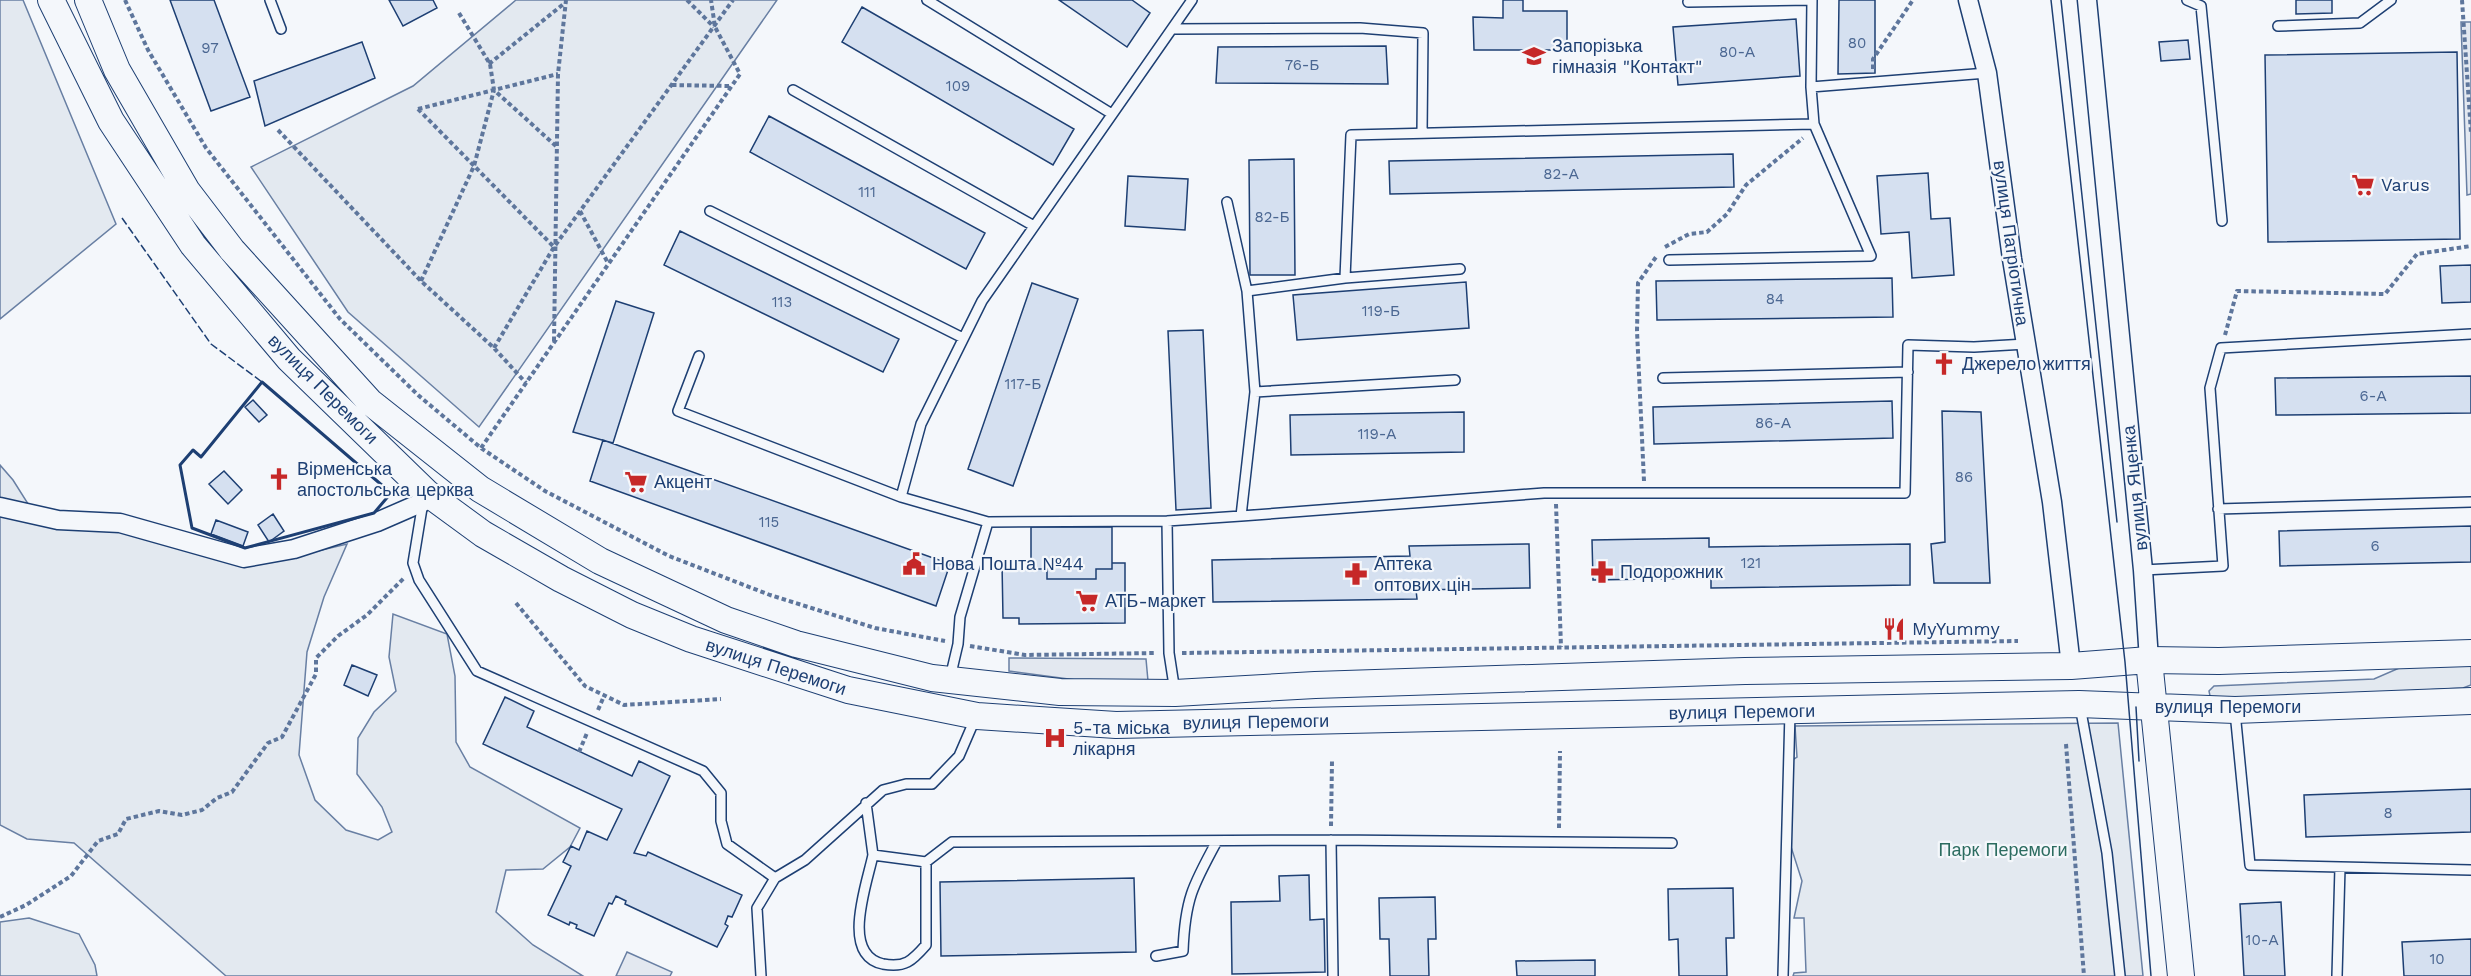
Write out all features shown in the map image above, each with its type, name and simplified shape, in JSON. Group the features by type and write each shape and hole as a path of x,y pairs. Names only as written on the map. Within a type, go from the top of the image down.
{"main road":[{"name":"вулиця Перемоги","path":"51,0 111,121 192,245 289,359 425,497 561,579 632,615 691,639 848,690 977,716 1116,725 2079,704 2235,710 2471,701"},
{"name":"вулиця Перемоги","path":"87,0 123,80 187,191 232,250 370,402 480,489 600,561 726,620 796,644 862,662 949,680 1060,692 1175,693 1315,685 1761,671 2071,666 2149,660 2219,661 2471,654"},
{"name":"вулиця Яценка","path":"2149,660 2181,976"},
{"path":"1761,671 1762,712"}],"street":[{"name":"вулиця Патріотична","path":"1968,0 1987,73 2026,344 2052,502 2071,666"},
{"name":"вулиця Яценка","path":"2087,0 2143,570 2149,660"},
{"path":"0,507 58,520 120,523 244,558 294,549 377,522 425,497"}],"lane":[{"path":"270,0 281,30"},
{"path":"927,0 1112,114"},
{"path":"901,497 921,424 982,301 1192,0"},
{"path":"1669,260 1871,256 1814,124 1812,0 1688,2"},
{"path":"2187,0 2201,6 2222,221"},
{"path":"2278,26 2360,23 2391,0"},
{"path":"1173,29 1360,28 1423,33 1422,133"},
{"path":"1812,87 1987,73"},
{"path":"793,90 1034,226"},
{"path":"1345,278 1351,135 1814,124"},
{"path":"1227,202 1247,291 1255,392 1241,516"},
{"path":"710,211 963,338"},
{"path":"1247,291 1345,278 1460,269"},
{"path":"2143,570 2223,566 2210,388 2221,348 2471,334"},
{"path":"699,356 678,411 901,497 988,522 1167,520 1555,494 1905,493 1908,345 1974,347 2026,344"},
{"path":"1663,378 1908,372"},
{"path":"1255,392 1455,381"},
{"path":"425,497 413,563 419,580 477,671 703,771 721,793 721,821 727,844 775,878"},
{"path":"2218,509 2471,502"},
{"path":"1167,520 1169,653 1175,693"},
{"path":"949,680 958,644 960,617 988,522"},
{"path":"2079,704 2107,853 2120,976"},
{"path":"2235,710 2250,865 2471,870"},
{"path":"1783,976 1790,712"},
{"path":"761,976 757,908 775,878 805,860 883,790 906,784 932,784 959,756 977,716"},
{"path":"866,803 873,855 857,933 861,946 874,962 898,967 914,958 926,945 926,862"},
{"path":"873,855 926,862 952,842 1331,840 1672,843"},
{"path":"1331,840 1333,976"},
{"path":"1156,956 1183,951 1185,916 1192,888 1217,841"},
{"path":"2337,976 2340,867"}],"path":[{"path":"125,0 148,50 204,145 333,310 418,395 481,448 544,492 669,556 770,596 864,624 958,644 1025,655 2018,641"},
{"path":"490,64 567,0"},
{"path":"554,342 558,74 567,0"},
{"path":"481,448 740,74 715,27 687,0"},
{"path":"711,0 715,27"},
{"path":"494,348 554,247 733,0"},
{"path":"1873,82 1873,59 1913,0"},
{"path":"2462,0 2471,133"},
{"path":"421,281 474,166 494,90 490,64 459,12"},
{"path":"554,247 418,109 558,74"},
{"path":"672,85 731,86"},
{"path":"494,90 556,146"},
{"path":"1732,206 1746,185 1802,140 1814,124"},
{"path":"278,130 421,281 494,348 526,383"},
{"path":"580,211 608,264"},
{"path":"2221,348 2237,291 2385,294 2417,254 2471,246"},
{"path":"1637,331 1644,481"},
{"path":"1555,494 1561,647"},
{"path":"0,917 71,876 98,841 118,834 126,819 159,812 182,815 202,810 217,798 232,792 268,742 282,737 316,674 316,658 402,581 413,563"},
{"path":"516,603 585,686 604,696 624,705 721,699"},
{"path":"594,717 604,696"},
{"path":"2066,744 2084,976"},
{"path":"1559,842 1560,751"},
{"path":"1331,840 1332,761"}],"green space":[{"path":"0,0 23,0 116,224 0,319"},
{"path":"516,0 777,0 479,427 348,312 251,167 413,86"},
{"path":"0,465 13,480 42,526 140,532 288,558 347,544 324,597 307,652 299,755 315,800 346,830 378,840 392,832 382,807 357,774 358,738 374,712 396,691 389,657 393,614 447,634 455,676 456,742 470,767 580,828 570,847 543,869 506,870 496,912 533,945 583,976 226,976 74,843 27,839 0,825"},
{"path":"2413,662 2471,663 2471,685 2463,688 2215,701 2209,691 2214,686 2374,679"},
{"name":"Парк Перемоги","path":"2118,723 2143,976 1793,976 1794,973 1806,972 1804,918 1794,918 1802,881 1784,825 1791,761 1797,757 1795,726"},
{"path":"29,918 79,934 95,965 97,976 0,976 0,922"}],"shaded area":[{"path":"2461,22 2471,22 2471,194 2467,195"},
{"path":"1009,658 1146,659 1148,681 1076,680 1009,671"},
{"path":"627,952 672,972 670,976 616,976"}],"building":[{"path":"170,0 214,0 250,97 211,111"},
{"path":"389,0 433,0 437,8 403,26"},
{"path":"1059,0 1132,0 1150,13 1127,47"},
{"path":"1503,0 1523,0 1523,11 1567,11 1567,50 1474,50 1473,17 1503,18"},
{"path":"1839,0 1875,0 1875,73 1838,74"},
{"path":"2296,0 2332,0 2332,13 2296,14"},
{"path":"862,7 1074,129 1053,165 842,42"},
{"path":"1796,19 1800,76 1678,85 1673,27"},
{"path":"2188,40 2190,59 2161,61 2159,42"},
{"path":"362,42 375,78 265,126 254,81"},
{"path":"1386,46 1388,84 1216,83 1218,47"},
{"name":"Varus","path":"2457,52 2460,239 2268,242 2265,55"},
{"path":"769,116 985,233 966,269 750,152"},
{"path":"1733,154 1734,187 1390,194 1389,161"},
{"path":"1294,159 1295,275 1250,275 1249,160"},
{"path":"1928,173 1931,219 1950,218 1954,275 1912,278 1909,232 1881,234 1877,176"},
{"path":"1128,176 1188,179 1185,230 1125,226"},
{"path":"680,231 899,339 883,372 664,265"},
{"path":"2471,265 2471,302 2442,303 2440,266"},
{"path":"1892,278 1893,317 1657,320 1656,281"},
{"path":"1466,282 1469,328 1297,340 1293,295"},
{"path":"1032,283 1078,299 1013,486 968,469"},
{"path":"616,301 654,313 613,443 573,432"},
{"path":"1203,330 1211,508 1176,510 1168,331"},
{"path":"2471,376 2471,413 2276,415 2275,378"},
{"path":"253,400 267,415 259,422 245,407"},
{"path":"1892,401 1893,438 1654,444 1653,407"},
{"path":"1942,411 1981,412 1990,583 1934,583 1931,544 1945,542"},
{"path":"1464,412 1464,452 1291,455 1290,415"},
{"path":"603,440 950,564 936,606 590,481"},
{"path":"224,471 242,490 228,504 209,484"},
{"path":"273,514 284,531 269,542 258,525"},
{"path":"216,520 248,532 243,546 211,534"},
{"path":"2471,526 2471,562 2280,566 2279,531"},
{"path":"1031,527 1112,527 1112,569 1096,569 1096,579 1047,579 1047,569 1031,569"},
{"path":"1031,527 1112,527 1112,563 1125,563 1125,623 1019,624 1019,618 1003,618 1002,563 1031,563"},
{"path":"1709,538 1709,547 1910,544 1910,585 1711,588 1711,578 1593,580 1592,540"},
{"path":"1529,544 1530,588 1416,590 1417,599 1213,602 1212,560 1410,556 1409,546"},
{"path":"352,665 377,675 368,696 344,685"},
{"path":"505,697 534,711 527,727 632,776 639,761 670,776 634,853 646,856 648,852 742,895 732,917 728,916 725,924 728,926 717,947 625,904 626,901 616,896 612,904 609,903 594,936 576,928 577,925 570,922 569,925 548,915 571,866 563,862 571,846 579,850 587,831 607,840 622,809 483,744"},
{"path":"2471,789 2471,832 2306,837 2304,795"},
{"path":"1309,875 1310,920 1324,919 1325,972 1232,974 1231,902 1280,901 1279,876"},
{"path":"1134,878 1136,952 941,956 940,882"},
{"path":"1733,888 1734,938 1726,938 1727,976 1679,976 1678,939 1669,940 1668,889"},
{"path":"1435,897 1436,939 1428,939 1429,976 1390,976 1389,939 1380,939 1379,898"},
{"path":"2281,902 2285,976 2244,976 2240,904"},
{"path":"2471,939 2471,976 2404,976 2402,942"},
{"path":"1595,960 1595,976 1517,976 1516,961"}],"tram line":[{"path":"2051,0 2125,662 2151,976"},
{"path":"2061,0 2117,522"},
{"path":"2136,707 2139,761"}],"fence":[{"path":"122,218 211,344 262,382"}],"wall":[{"path":"262,382 391,493 374,513 245,548 192,528 180,465 193,450 201,457 262,382"}],"place":[{"name":"Запорізька гімназія \"Контакт\"","path":"1534,56"},
{"name":"Varus","path":"2363,185"},
{"name":"Джерело життя","path":"1944,364"},
{"name":"Вірменська апостольська церква","path":"279,479"},
{"name":"Акцент","path":"636,482"},
{"name":"Нова Пошта №44","path":"914,564"},
{"name":"Подорожник","path":"1602,572"},
{"name":"Аптека оптових цін","path":"1356,574"},
{"name":"АТБ-маркет","path":"1087,601"},
{"name":"MyYummy","path":"1894,629"},
{"name":"5-та міська лікарня","path":"1055,738"}]}
